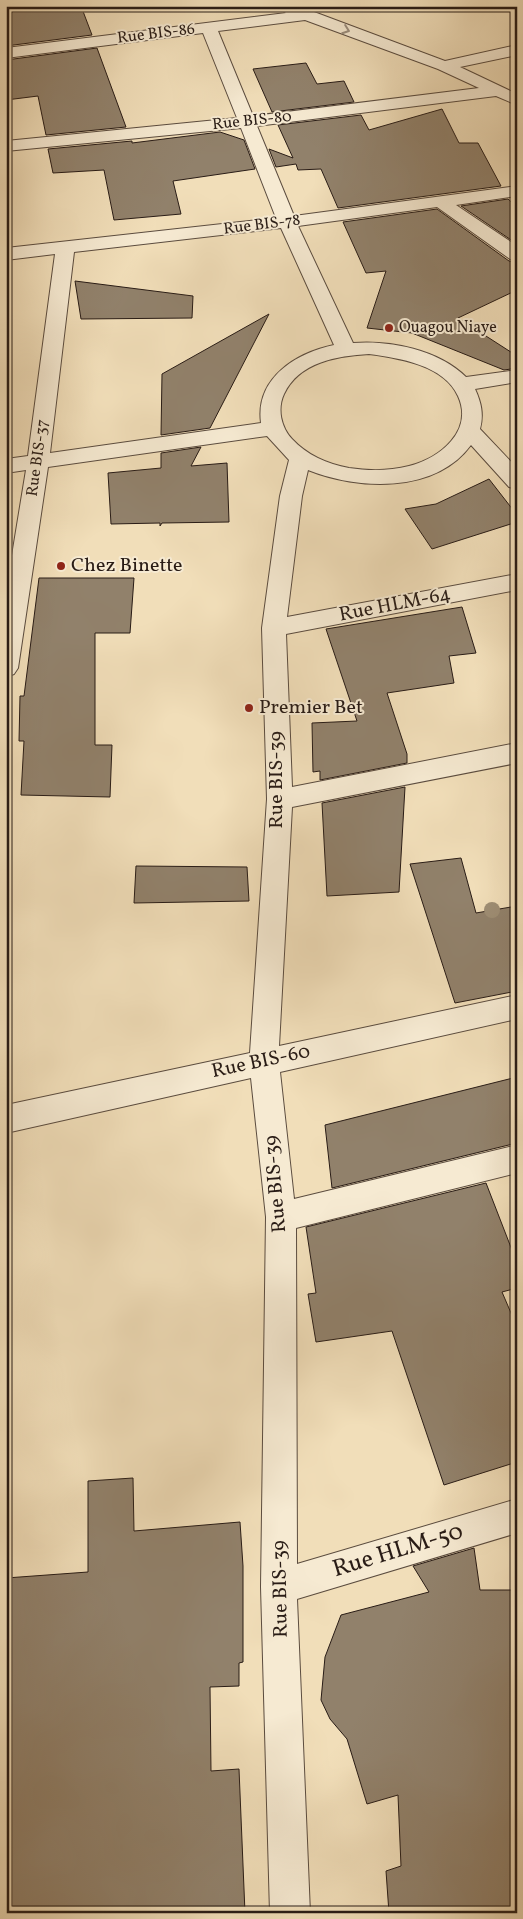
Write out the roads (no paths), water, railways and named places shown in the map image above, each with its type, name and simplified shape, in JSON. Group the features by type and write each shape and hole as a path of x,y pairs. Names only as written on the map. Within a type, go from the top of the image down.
{"street":[{"path":"285,6 444,66 517,100"},
{"name":"Rue BIS-86","path":"6,53 306,15"},
{"path":"209,27 286,222 346,349"},
{"path":"444,66 517,50"},
{"name":"Rue BIS-80","path":"6,146 246,122 498,92"},
{"name":"Rue BIS-78","path":"6,254 286,222 517,192"},
{"path":"441,202 517,255"},
{"name":"Rue BIS-37","path":"6,668 38,461 65,248"},
{"path":"346,349 394,350 417,356 437,366 463,384 471,404 472,417 470,430 460,446 445,459 424,470 400,476 373,478 346,475 322,468 300,458 288,448 273,428 268,410 272,393 283,377 300,364 346,349"},
{"path":"463,384 517,376"},
{"path":"6,466 273,428"},
{"path":"470,430 517,482"},
{"name":"Rue BIS-39","path":"290,1913 280,1587 281,1217 264,1061 280,799 274,628 291,496 300,458"},
{"name":"Rue HLM-64","path":"274,628 517,582"},
{"path":"280,799 517,753"},
{"name":"Rue BIS-60","path":"6,1118 517,1007"},
{"path":"281,1217 517,1159"},
{"name":"Rue HLM-50","path":"280,1587 517,1516"}],"place":[{"name":"Ouagou Niaye","path":"389,328"},
{"name":"Chez Binette","path":"61,566"},
{"name":"Premier Bet","path":"249,708"}]}
